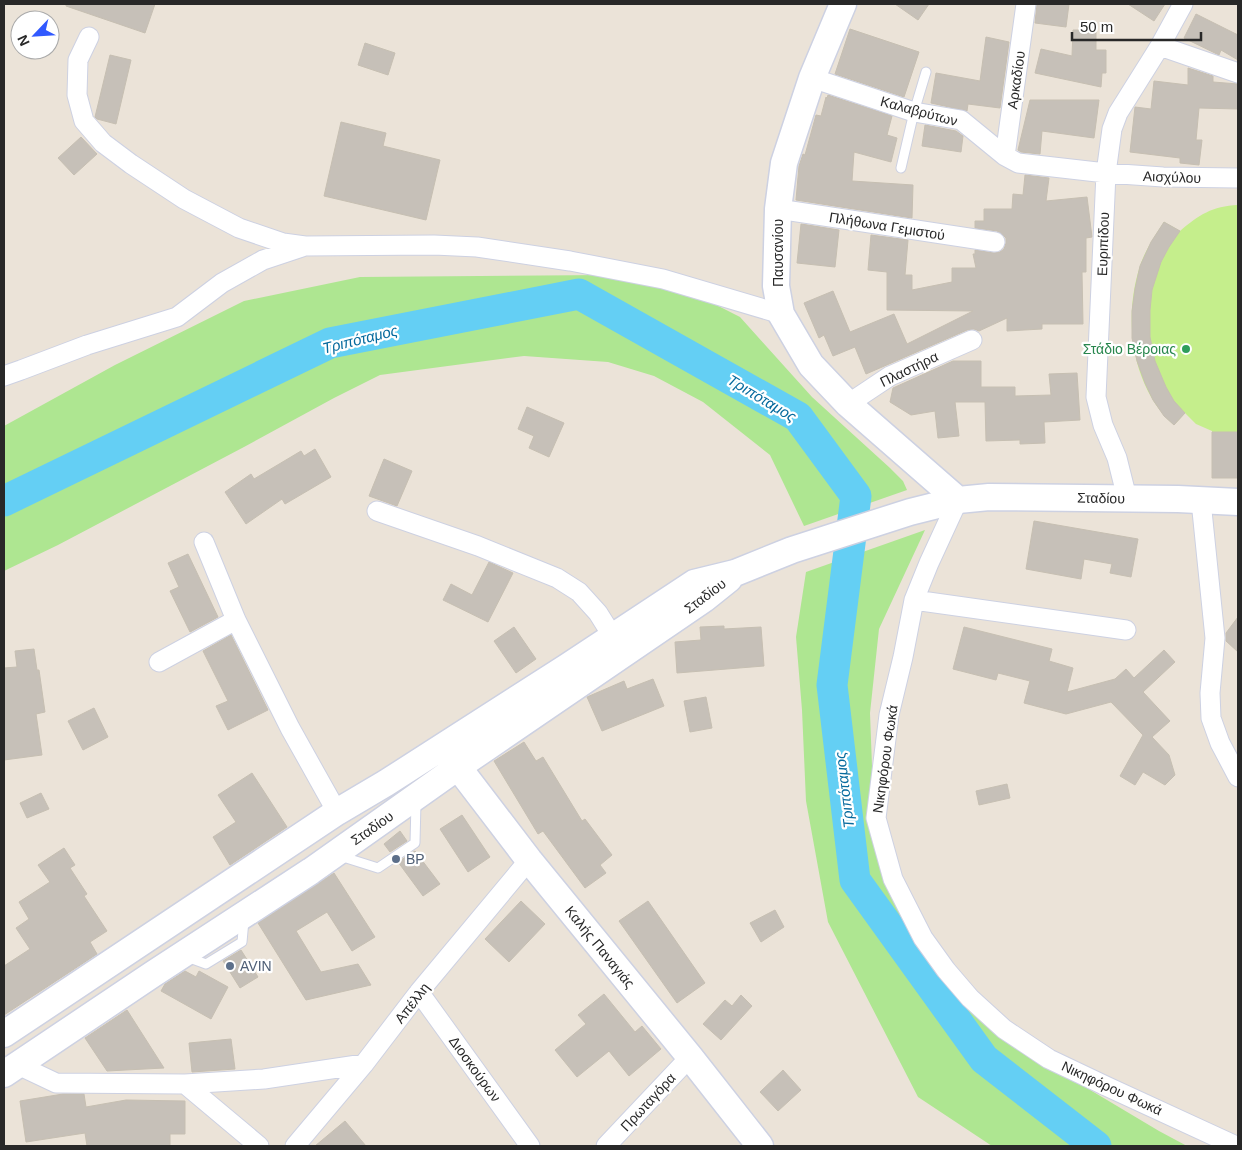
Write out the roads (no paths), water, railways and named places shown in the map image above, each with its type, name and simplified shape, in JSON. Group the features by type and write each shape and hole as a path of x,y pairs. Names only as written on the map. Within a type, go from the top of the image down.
{"main road":[{"name":"Παυσανίου","path":"842,4 812,78 784,163 778,209 776,286 781,314 811,365 848,404 958,500"},
{"name":"Σταδίου","path":"4,1034 338,812 567,667 694,583 735,573 792,550 910,512 958,500 990,497 1178,499 1238,502"},
{"name":"Σταδίου","path":"11,1069 336,854 458,767 704,599 735,573"},
{"name":"Καλής Παναγιάς","path":"439,748 458,767 530,860 760,1146"}],"street":[{"name":"Αρκαδίου","path":"1005,156 1026,4"},
{"name":"Ευριπίδου","path":"1127,498 1117,458 1102,425 1096,397 1106,174 1112,129 1118,113 1160,46 1183,4"},
{"path":"89,37 78,60 76,95 84,121 103,143 131,164 184,199 239,228 283,243 305,246 434,245 478,247 570,261 663,280 781,314"},
{"path":"1160,46 1238,73"},
{"name":"Καλαβρύτων","path":"812,78 914,112 961,120 1005,156 1018,163 1106,174"},
{"name":"Αισχύλου","path":"1106,174 1162,178 1238,178"},
{"name":"Πλήθωνα Γεμιστού","path":"778,209 995,242"},
{"path":"4,376 86,345 177,316 222,283 263,260 305,246"},
{"name":"Πλαστήρα","path":"848,404 890,376 972,340"},
{"name":"Νικηφόρου Φωκά","path":"958,500 914,600 889,715 876,818 893,880 923,938 946,970 970,998 1004,1029 1049,1059 1236,1146"},
{"path":"1201,501 1215,638 1210,693 1211,718 1220,743 1238,777"},
{"path":"377,511 478,546 557,578 579,592 598,613 613,637"},
{"path":"204,542 236,620 290,728 338,812"},
{"path":"914,600 1126,630"},
{"path":"159,662 236,620"},
{"name":"Απέλλη","path":"294,1146 364,1064 419,992 530,860"},
{"name":"Διοσκούρων","path":"419,992 530,1146"},
{"name":"Πρωταγόρα","path":"606,1146 690,1057"},
{"path":"11,1069 56,1083 185,1084 264,1079 364,1064"},
{"path":"185,1084 259,1146"}],"lane":[{"path":"901,168 914,112 926,72"},
{"path":"336,854 378,868 415,843 416,797"}],"waterway":[{"name":"Τριπόταμος","path":"4,501 330,343 579,294 798,417 856,496 832,685 855,880 984,1059 1096,1146"}],"place":[{"name":"Στάδιο Βέροιας","path":"1186,349"},
{"name":"BP","path":"396,859"},
{"name":"AVIN","path":"230,966"}]}
